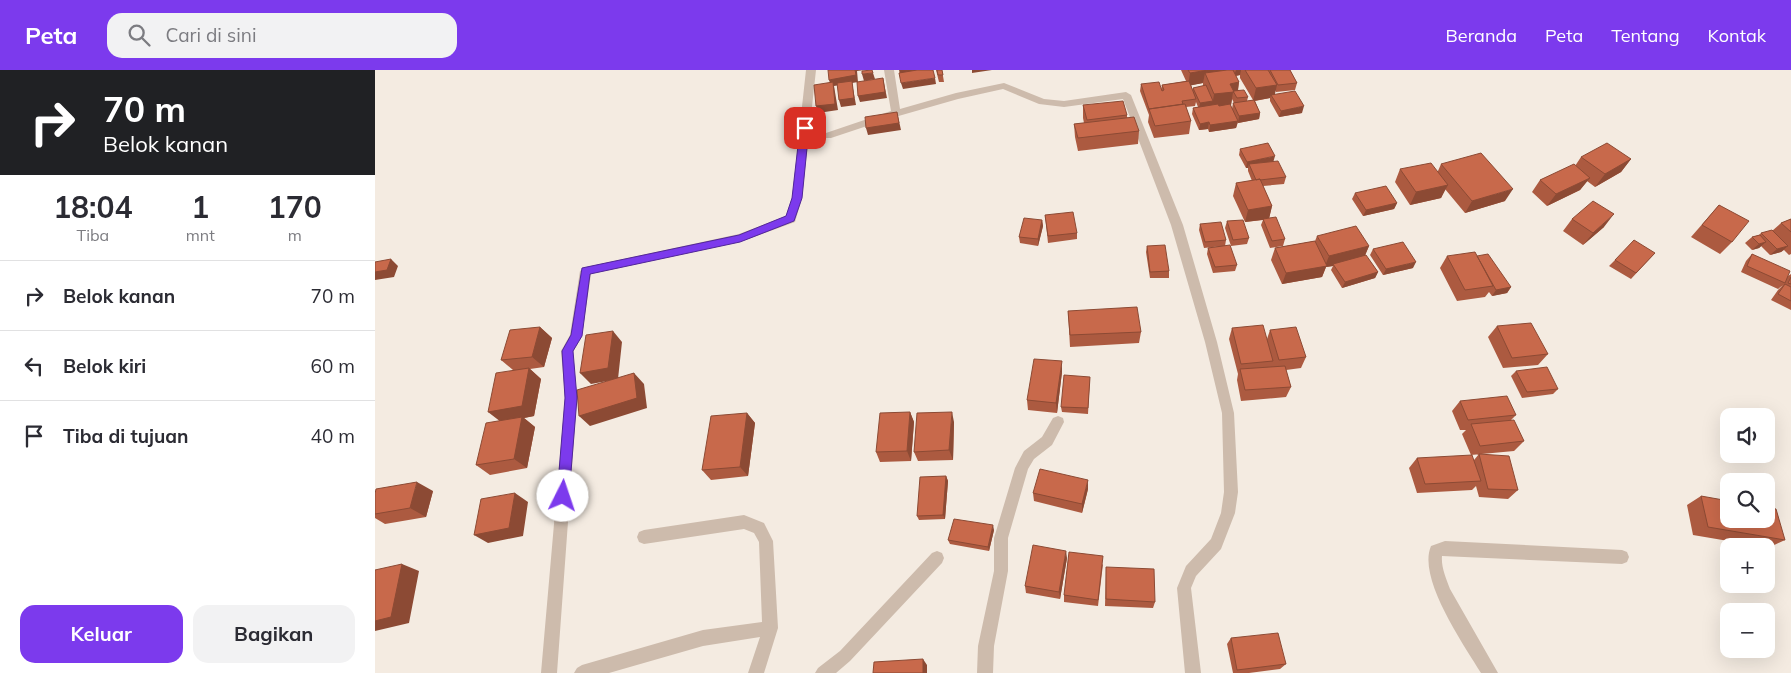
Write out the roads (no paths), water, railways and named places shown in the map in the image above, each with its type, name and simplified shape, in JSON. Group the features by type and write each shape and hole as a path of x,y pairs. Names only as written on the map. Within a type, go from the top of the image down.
{"street":[{"path":"549,673 571,398 567,351 577,336 585,271 740,238 791,218 797,198 811,70"},
{"path":"889,70 896,113"},
{"path":"827,136 896,113 956,96 1004,86 1043,102 1064,104 1125,95 1177,225 1211,342 1228,413 1231,492 1228,513 1216,544 1191,570 1186,580 1185,588 1193,673"},
{"path":"985,673 985,646 1001,571 1001,538 1022,468 1029,455 1047,441 1058,422"},
{"path":"645,537 744,522 759,528 766,541 770,628 757,673"},
{"path":"1490,673 1440,584 1434,566 1436,551 1445,548 1622,557"},
{"path":"823,673 845,656 937,558"},
{"path":"582,673 703,638 770,628"}]}
